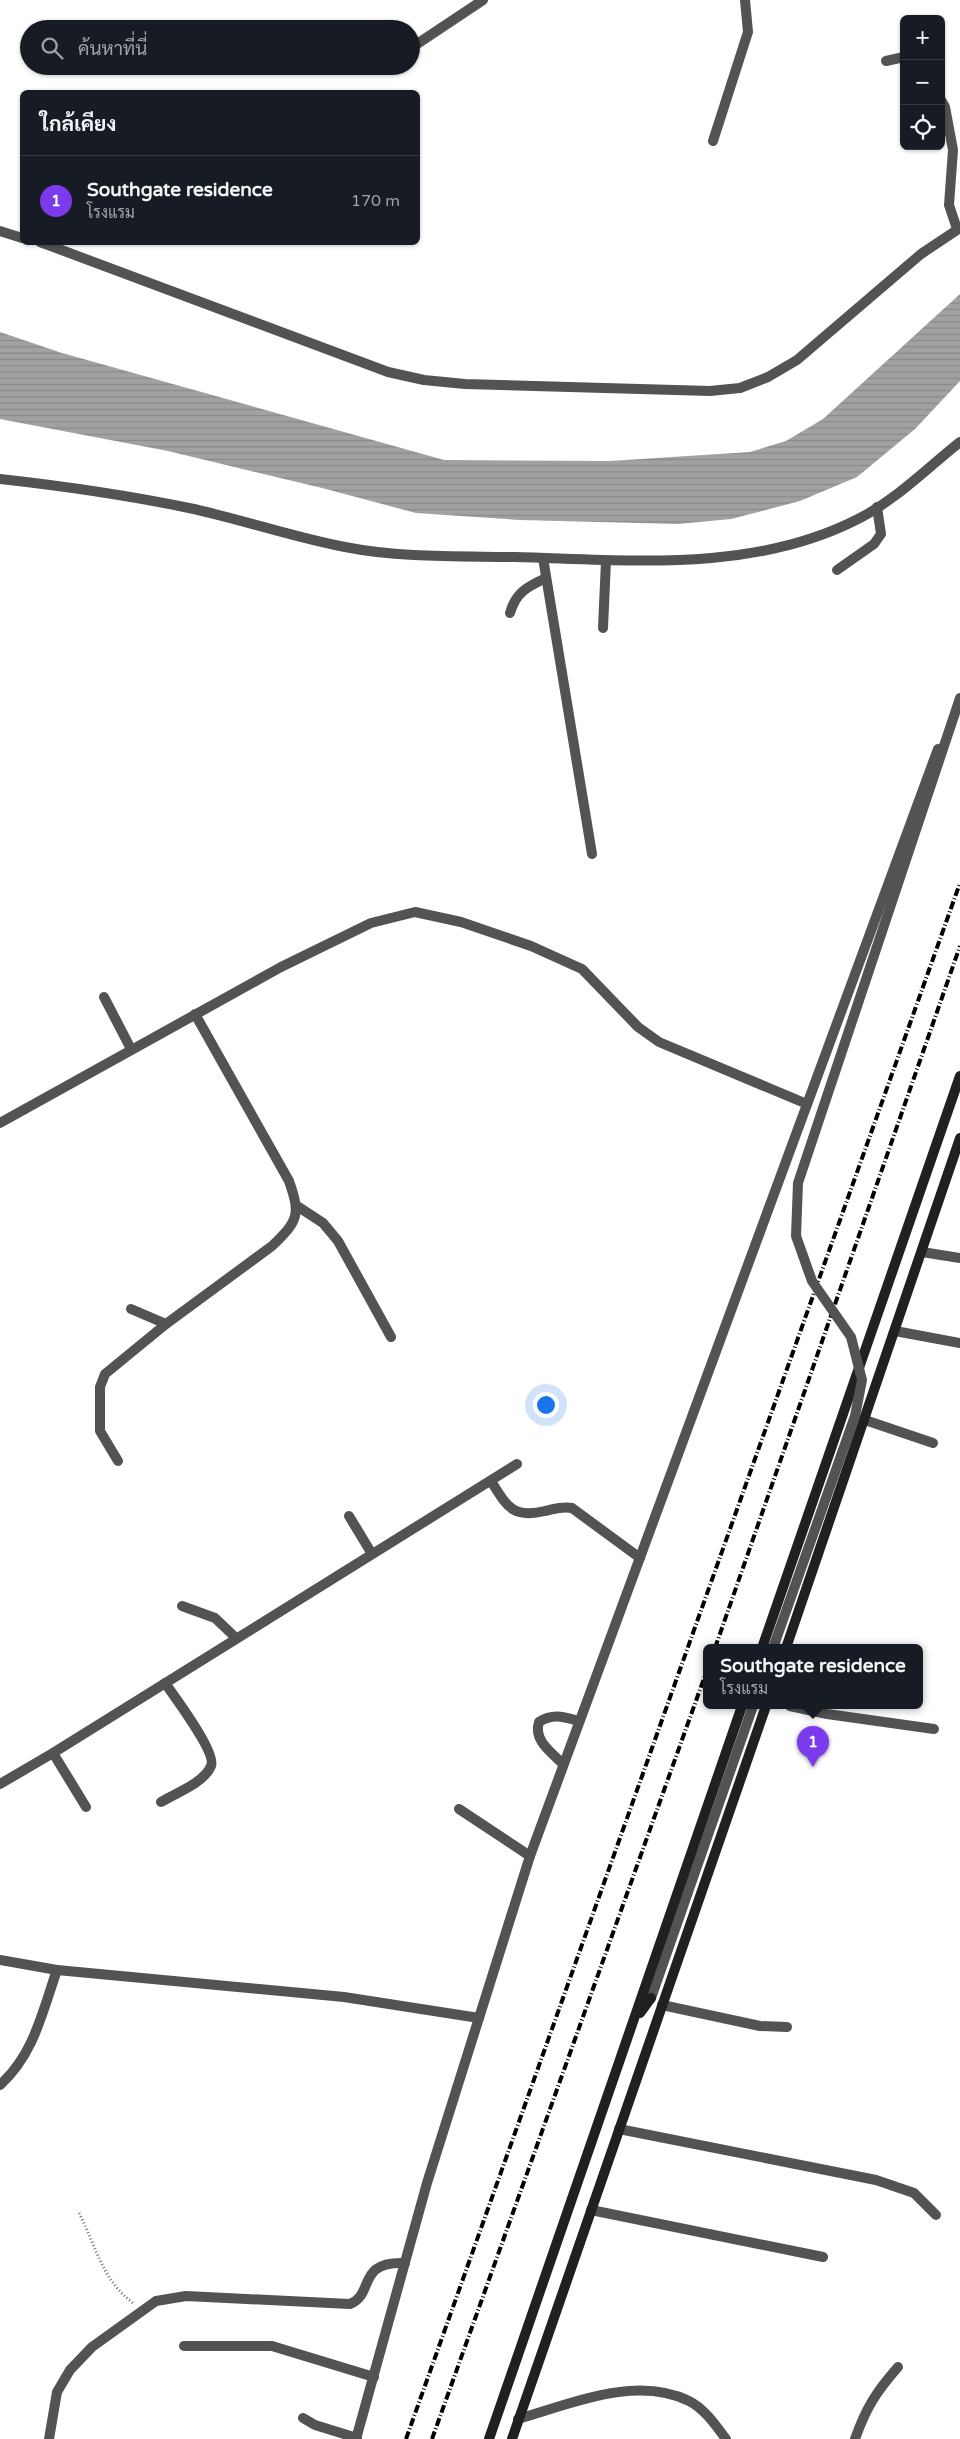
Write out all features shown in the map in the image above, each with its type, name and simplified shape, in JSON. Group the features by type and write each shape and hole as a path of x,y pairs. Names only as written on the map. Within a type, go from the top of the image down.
{"main road":[{"path":"763,1644 960,1076"},
{"path":"787,1644 896,1331 960,1138"},
{"path":"489,2439 741,1709"},
{"path":"512,2439 765,1709"},
{"path":"633,2022 651,1998"},
{"path":"651,1998 655,2026"}],"street":[{"path":"420,42 483,0"},
{"path":"713,142 748,32 745,0"},
{"path":"886,61 900,58"},
{"path":"48,245 379,368 415,378 465,384 710,390 740,388 768,377 797,360 921,254 959,228 949,205 953,150 944,105"},
{"path":"0,231 20,237"},
{"path":"0,479 73,487 189,508 346,548 415,555 606,561 708,559 759,553 814,537 856,520 901,492 960,442"},
{"path":"837,570 874,544 881,534 877,507"},
{"path":"543,558 592,854"},
{"path":"603,628 606,561"},
{"path":"510,613 514,598 529,586 546,578"},
{"path":"303,2418 315,2425 357,2438 427,2183 530,1856 960,690"},
{"path":"775,1644 855,1416 862,1380 851,1337 812,1281 796,1236 798,1183 960,698"},
{"path":"0,1123 281,967 371,923 415,912 479,928 532,946 582,969 638,1027 659,1042 807,1104"},
{"path":"104,997 131,1049"},
{"path":"118,1461 100,1431 100,1387 105,1374 166,1324 272,1246 290,1226 295,1218 298,1206 289,1181 195,1014"},
{"path":"298,1206 323,1223 338,1241 392,1336"},
{"path":"922,1252 960,1258"},
{"path":"131,1309 166,1324"},
{"path":"896,1331 960,1343"},
{"path":"865,1420 933,1443"},
{"path":"0,1784 54,1754 236,1638 517,1464"},
{"path":"491,1481 506,1505 517,1513 537,1513 560,1506 572,1508 640,1558"},
{"path":"349,1516 372,1554"},
{"path":"182,1606 215,1618 236,1638"},
{"path":"161,1802 204,1777 212,1765 212,1758 205,1744 165,1683"},
{"path":"651,1998 752,1709"},
{"path":"804,1709 934,1729"},
{"path":"563,1764 538,1737 539,1722 549,1716 562,1716 579,1721"},
{"path":"54,1754 86,1807"},
{"path":"459,1809 530,1856"},
{"path":"0,1960 57,1970 344,1997 479,2018"},
{"path":"0,2085 15,2071 27,2054 57,1970"},
{"path":"662,2005 760,2026 787,2027"},
{"path":"619,2129 876,2180 914,2193 936,2216"},
{"path":"591,2210 823,2256"},
{"path":"49,2439 56,2392 70,2370 92,2347 156,2301 186,2296 350,2304 356,2301 379,2266 388,2263 405,2263"},
{"path":"184,2346 272,2346 374,2377"},
{"path":"855,2439 866,2409 880,2387 898,2368"},
{"path":"518,2419 614,2393 646,2391 672,2395 690,2402 708,2416 726,2439"}],"path":[{"path":"79,2213 94,2242 106,2274 122,2294 143,2310"}],"shaded area":[{"path":"960,294 960,381 915,429 857,477 800,501 731,519 678,524 520,520 416,513 168,451 0,419 0,332 62,353 444,460 610,461 750,452 786,441 823,419"}],"railway":[{"path":"406,2439 960,883"},
{"path":"716,1644 960,946"},
{"path":"432,2439 703,1681"}],"place":[{"name":"Southgate residence","path":"813,1767"}]}
